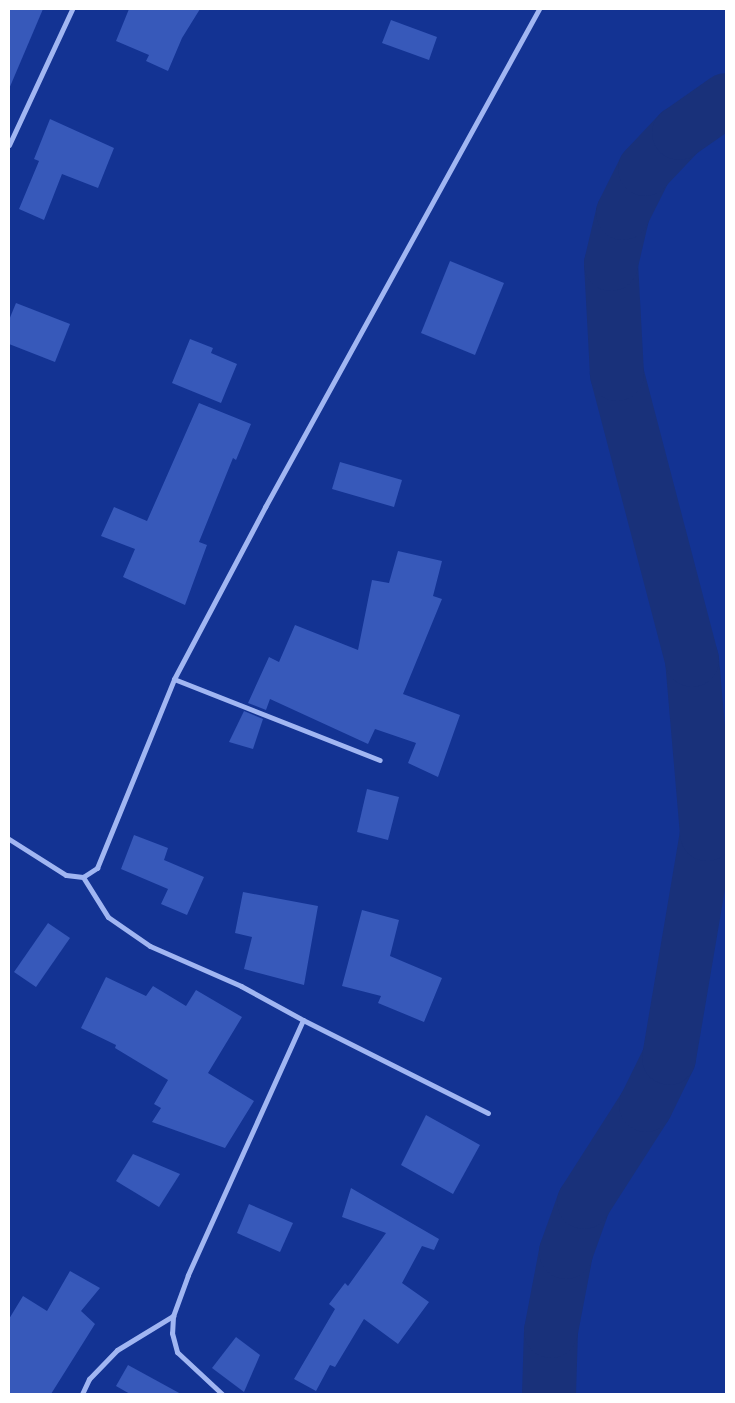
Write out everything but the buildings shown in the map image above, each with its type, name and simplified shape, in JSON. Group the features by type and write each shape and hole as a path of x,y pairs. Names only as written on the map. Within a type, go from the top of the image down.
{"street":[{"path":"9,144 72,9"},
{"path":"9,839 56,871 83,877 97,868 174,679 265,507 539,9"},
{"path":"174,679 380,760"},
{"path":"83,877 108,917 143,942 240,986 488,1113"},
{"path":"222,1394 177,1352 172,1333 173,1316 192,1266 304,1020"},
{"path":"82,1394 89,1379 117,1350 173,1316"}],"waterway":[{"path":"549,1394 551,1331 566,1252 584,1202 646,1105 669,1058 707,834 692,660 617,374 611,264 623,213 645,169 679,133 726,100"}]}
